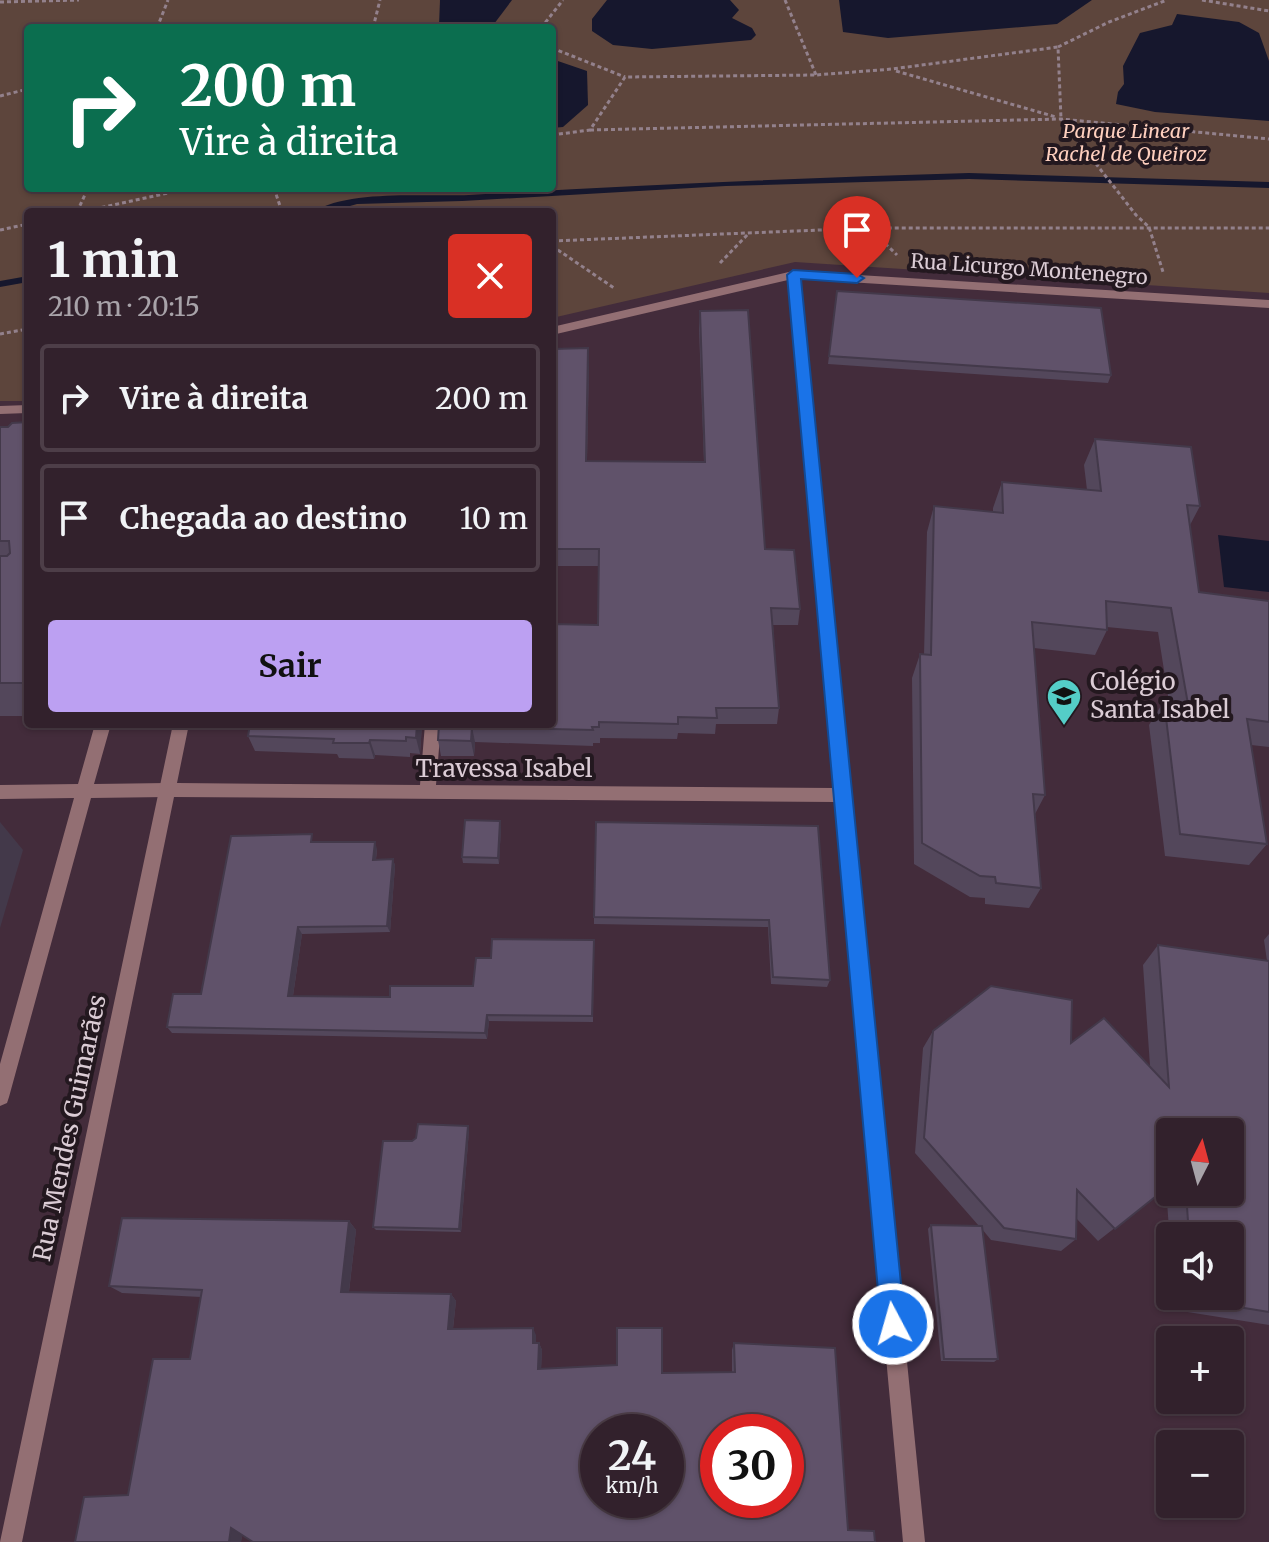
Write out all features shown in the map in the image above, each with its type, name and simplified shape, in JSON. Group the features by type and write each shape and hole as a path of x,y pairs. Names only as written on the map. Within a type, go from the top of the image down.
{"street":[{"name":"Rua Licurgo Montenegro","path":"556,330 793,275 1269,304"},
{"path":"793,275 914,1542"},
{"path":"0,410 24,409"},
{"path":"0,1097 8,1040 102,728"},
{"name":"Rua Mendes Guimarães","path":"11,1542 180,728"},
{"path":"427,793 433,728"},
{"name":"Travessa Isabel","path":"0,792 167,790 841,795"}],"path":[{"path":"0,2 79,0"},
{"path":"159,24 168,0"},
{"path":"374,24 380,0"},
{"path":"544,24 563,0"},
{"path":"785,0 816,75"},
{"path":"556,50 625,77 816,75 892,69 1058,47 1109,22 1167,0"},
{"path":"1202,0 1268,11"},
{"path":"1058,47 1061,119 1136,215 1149,227 1165,279"},
{"path":"892,69 1061,119"},
{"path":"590,130 625,77"},
{"path":"0,96 24,90"},
{"path":"556,134 590,130 1061,119 1269,139"},
{"path":"98,208 172,192"},
{"path":"0,230 24,225"},
{"path":"556,244 869,228 1269,228"},
{"path":"869,228 904,263"},
{"path":"719,265 749,233"},
{"path":"556,247 624,294"},
{"path":"0,334 24,330"}],"green space":[{"name":"Parque Linear Rachel de Queiroz","path":"0,0 1269,0 1269,293 795,262 556,317 556,208 24,208 24,401 0,401"}],"water":[{"path":"440,0 512,0 494,24 439,24"},
{"path":"607,0 730,0 739,10 732,18 752,28 756,35 751,40 652,49 613,45 592,31 592,19"},
{"path":"839,0 1092,0 1057,24 888,38 843,32"},
{"path":"1177,14 1239,22 1259,33 1269,61 1269,121 1155,112 1116,104 1118,92 1124,84 1123,66 1140,33 1172,25"},
{"path":"556,60 587,71 588,105 563,127 556,128"},
{"path":"1218,535 1269,541 1269,592 1224,587"}],"building":[{"path":"837,291 1101,308 1111,375 829,356"},
{"path":"748,310 765,549 794,550 800,609 771,608 779,708 716,708 717,718 678,717 678,724 599,722 599,727 592,727 593,730 512,728 556,728 556,624 598,625 599,549 556,549 556,349 588,348 586,461 705,462 700,311"},
{"path":"24,422 24,683 0,683 0,556 10,553 9,541 0,541 0,427 8,427 12,423"},
{"path":"1095,439 1191,447 1200,506 1187,505 1199,592 1269,601 1269,722 1247,719 1267,844 1180,834 1164,701 1188,704 1171,608 1106,601 1107,630 1032,622 1045,795 1033,794 1041,888 996,883 995,877 980,876 922,843 920,654 931,655 934,506 1003,513 1002,482 1101,491"},
{"path":"249,728 417,728 416,738 406,737 406,741 370,740 369,743 248,736"},
{"path":"439,728 472,728 471,741 438,740"},
{"path":"465,820 500,821 498,858 462,857"},
{"path":"596,822 818,826 830,980 773,977 769,920 594,917"},
{"path":"312,834 311,842 375,842 373,860 393,859 387,926 298,927 288,996 390,997 390,986 473,986 476,958 491,958 492,939 594,940 592,1016 487,1015 485,1033 167,1027 173,994 201,994 231,836"},
{"path":"1158,945 1269,961 1269,1312 1244,1308 1244,1222 1188,1222 1187,1206 1244,1206 1244,1118 1156,1118 1156,1196 1115,1229 1077,1190 1076,1239 1004,1228 924,1138 933,1031 991,986 1072,1000 1071,1043 1104,1018 1169,1087"},
{"path":"418,1124 468,1126 459,1229 373,1227 383,1141 412,1141 416,1138"},
{"path":"122,1218 349,1221 341,1292 451,1294 448,1329 533,1328 533,1343 539,1343 538,1369 617,1365 617,1328 662,1328 662,1373 735,1372 734,1343 835,1348 848,1530 874,1531 875,1542 253,1542 231,1528 229,1542 75,1542 84,1497 128,1495 153,1359 190,1359 202,1290 109,1286"},
{"path":"931,1225 982,1226 998,1359 944,1359"}],"waterway":[{"path":"332,208 356,201 726,183 969,176 1269,185"},
{"path":"0,284 24,280"}],"place":[{"name":"Colégio Santa Isabel","path":"1064,727"}],"route":[{"path":"857,278 793,275 893,1324"}]}
